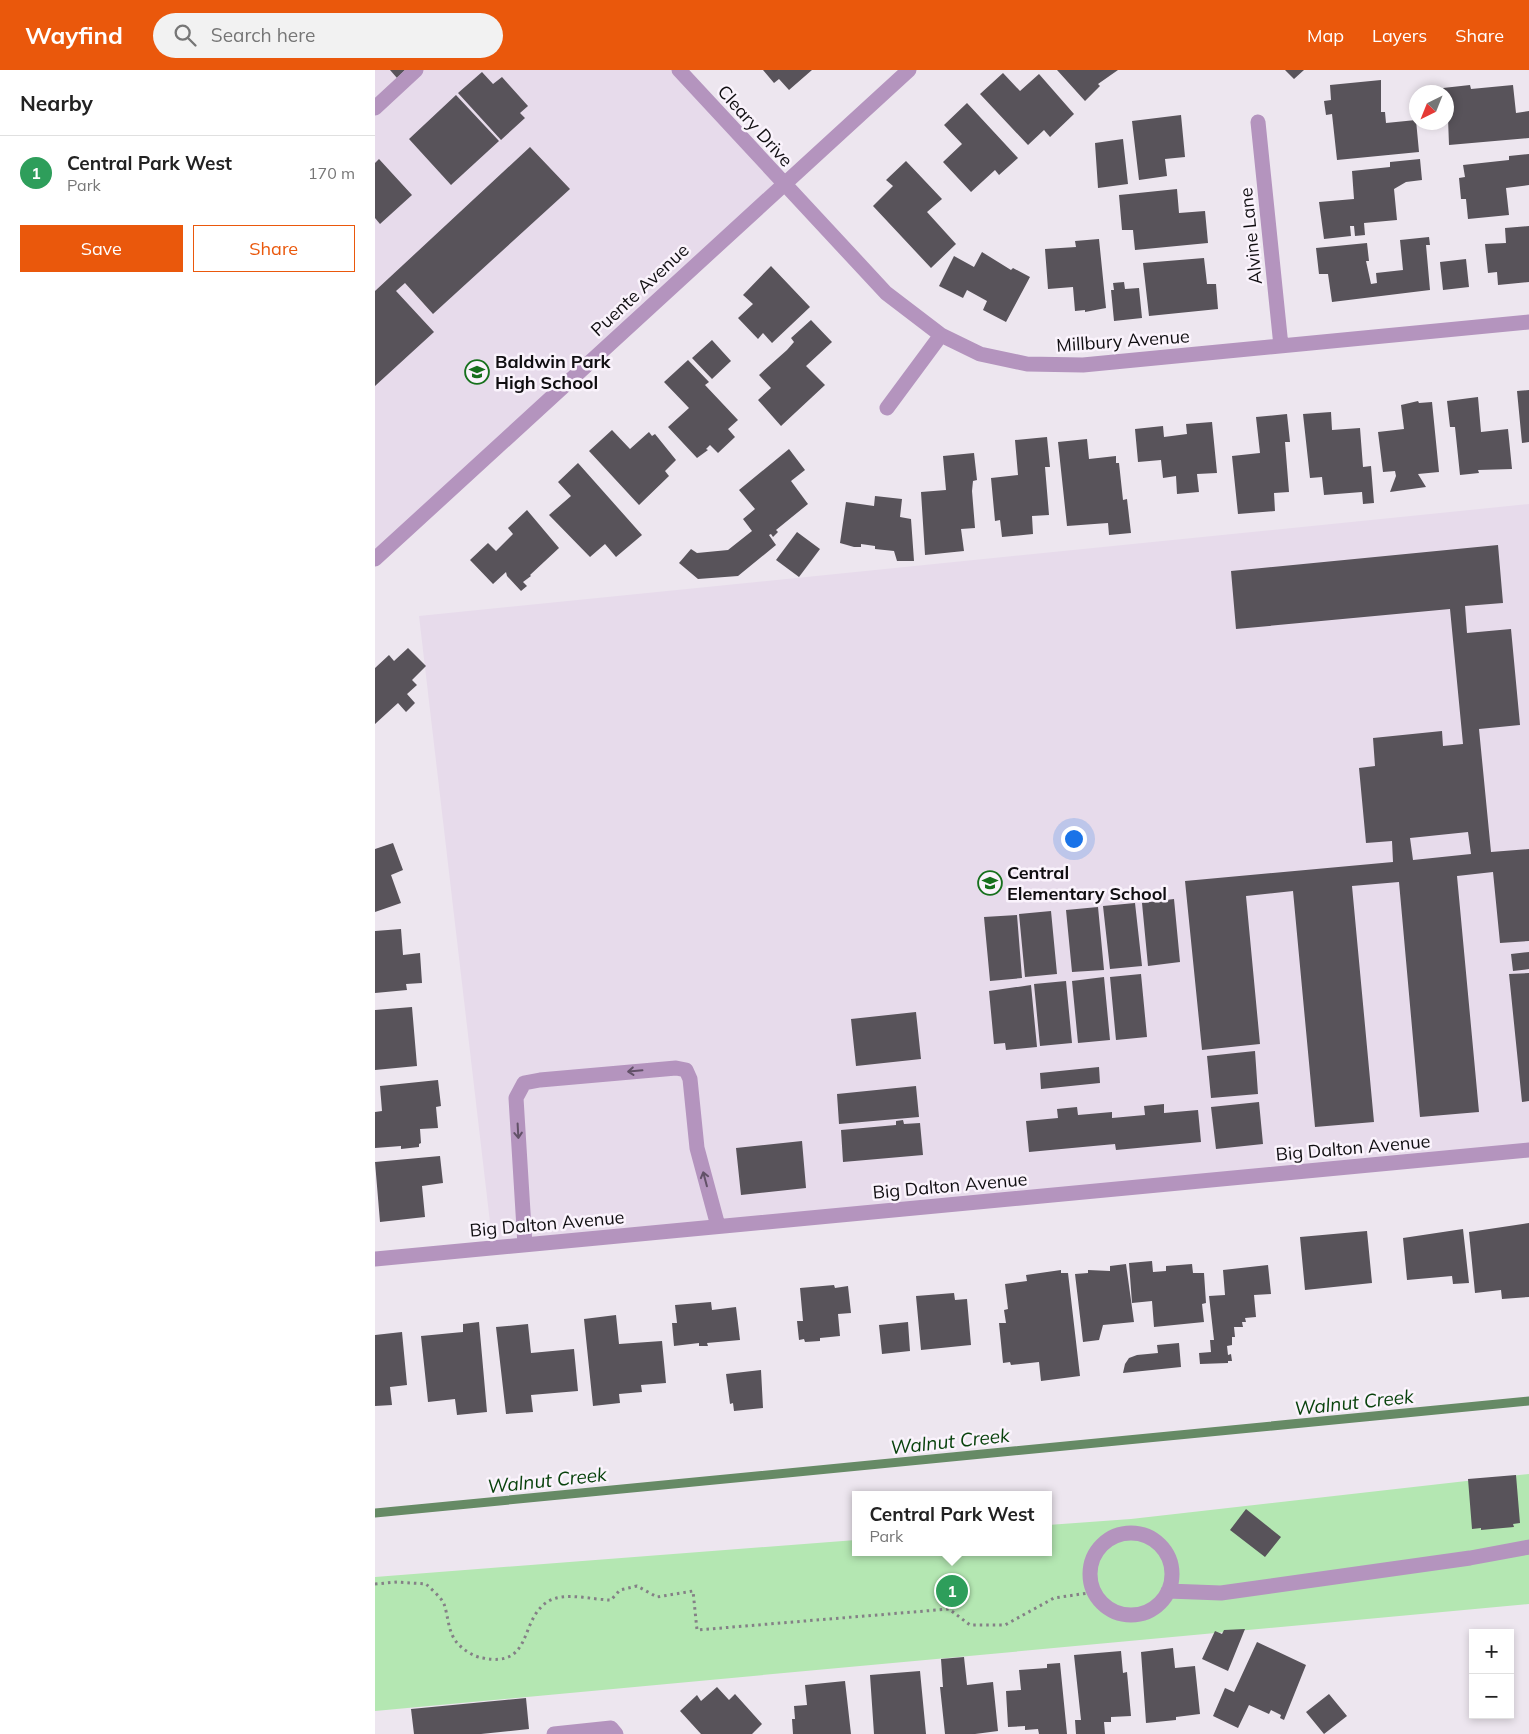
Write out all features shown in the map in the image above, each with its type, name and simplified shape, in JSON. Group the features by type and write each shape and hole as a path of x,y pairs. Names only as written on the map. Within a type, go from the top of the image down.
{"street":[{"path":"375,108 416,70"},
{"name":"Cleary Drive","path":"679,70 784,184"},
{"name":"Puente Avenue","path":"375,559 909,70"},
{"name":"Alvine Lane","path":"1258,122 1281,346"},
{"name":"Millbury Avenue","path":"784,184 886,293 941,335 980,354 1027,364 1083,365 1529,322"},
{"path":"887,408 941,335"},
{"path":"525,1244 516,1098 524,1083 540,1080 676,1068 686,1070 690,1079 697,1148 718,1226"},
{"name":"Big Dalton Avenue","path":"375,1259 1529,1150"},
{"path":"1133,1532 1146,1535 1158,1542 1166,1552 1171,1565 1172,1578 1168,1591 1161,1603 1149,1611 1136,1615 1122,1614 1109,1609 1099,1600 1095,1592 1089,1574 1091,1561 1098,1548 1108,1539 1120,1533 1133,1532"},
{"path":"1168,1591 1221,1593 1470,1558 1529,1547"},
{"path":"554,1734 611,1728 616,1734"}],"path":[{"path":"375,1584 397,1582 426,1584 443,1602 455,1641 475,1657 498,1661 513,1655 525,1641 537,1616 547,1602 567,1595 591,1600 611,1600 620,1590 637,1586 657,1597 693,1591 697,1630 949,1609 971,1625 1005,1625 1054,1598 1095,1592"}],"shaded area":[{"name":"Baldwin Park High School","path":"375,70 679,70 784,184 375,559"},
{"name":"Central Elementary School","path":"1529,504 1529,1150 493,1248 419,616"}],"green space":[{"path":"1529,1474 1529,1604 375,1711 375,1577 852,1540 852,1556 1052,1556 1052,1525 1131,1519"}],"building":[{"path":"390,70 405,70 397,78"},
{"path":"763,70 812,70 789,90 779,79 774,83"},
{"path":"1057,70 1118,70 1098,84 1100,86 1085,101"},
{"path":"1285,70 1304,70 1294,79"},
{"path":"482,72 493,84 502,77 528,106 520,113 525,118 501,140 458,93"},
{"path":"1003,73 1020,91 1039,74 1074,114 1050,137 1044,130 1028,145 980,94"},
{"path":"1381,80 1381,112 1385,112 1386,123 1409,121 1409,130 1417,130 1419,152 1337,160 1332,114 1326,115 1324,101 1331,100 1330,85"},
{"path":"1470,85 1471,89 1513,85 1516,113 1529,111 1529,138 1449,145 1448,130 1454,130 1454,87"},
{"path":"456,95 499,141 451,185 409,139"},
{"path":"967,103 1018,158 999,175 995,170 971,192 943,162 962,144 944,125"},
{"path":"1181,115 1185,157 1165,159 1167,176 1139,180 1132,121"},
{"path":"1123,139 1128,184 1098,188 1095,143"},
{"path":"530,147 570,189 433,314 405,283 396,291 434,332 375,386 375,291"},
{"path":"1529,154 1529,185 1506,188 1509,215 1468,219 1466,199 1461,199 1459,178 1465,177 1463,165 1509,160 1509,156"},
{"path":"379,159 412,195 380,224 375,218 375,163"},
{"path":"1420,159 1422,180 1406,182 1394,189 1397,220 1364,223 1365,235 1355,236 1354,226 1350,226 1351,236 1324,239 1319,202 1354,199 1352,171 1390,167 1390,162"},
{"path":"906,161 942,199 927,212 956,244 931,268 873,206 893,186 886,180"},
{"path":"1177,189 1179,213 1205,211 1208,243 1135,250 1133,230 1122,230 1119,195"},
{"path":"1529,226 1529,282 1498,285 1497,272 1488,273 1485,244 1506,243 1505,228"},
{"path":"1429,237 1430,245 1426,245 1430,290 1332,302 1328,274 1319,274 1316,248 1367,243 1369,261 1366,261 1371,284 1377,283 1376,273 1403,270 1400,240"},
{"path":"1099,239 1106,308 1085,312 1085,310 1075,311 1073,287 1048,289 1045,249 1076,247 1075,241"},
{"path":"982,252 1011,270 1013,268 1030,277 1006,322 983,310 987,301 967,290 963,298 939,286 954,256 974,267"},
{"path":"1204,258 1207,284 1216,284 1218,309 1149,316 1143,263"},
{"path":"1466,259 1469,287 1443,290 1440,262"},
{"path":"771,266 810,307 772,343 763,333 758,339 738,318 753,304 743,295"},
{"path":"1124,282 1125,289 1139,288 1142,318 1114,321 1111,290 1114,290 1113,283"},
{"path":"811,320 832,342 806,366 825,385 781,426 758,400 771,388 759,375 787,350 794,342 791,338"},
{"path":"712,340 731,361 712,379 692,358"},
{"path":"688,360 709,382 705,385 738,420 728,429 735,437 718,453 710,445 706,449 708,450 697,458 668,427 689,408 664,382"},
{"path":"1529,390 1529,442 1522,443 1517,391"},
{"path":"1478,397 1481,432 1508,429 1512,469 1478,470 1479,473 1460,475 1455,427 1450,427 1447,401"},
{"path":"1418,401 1419,403 1432,402 1439,472 1418,474 1426,487 1390,492 1396,476 1395,471 1383,472 1378,432 1404,429 1401,405"},
{"path":"1331,412 1332,430 1360,428 1363,467 1371,466 1374,503 1363,504 1362,492 1324,495 1322,477 1310,478 1303,414"},
{"path":"1287,414 1290,442 1285,442 1289,492 1274,493 1275,511 1238,514 1232,456 1260,453 1256,417"},
{"path":"1212,422 1217,473 1197,474 1199,492 1177,494 1176,476 1163,478 1161,460 1138,462 1135,429 1163,426 1164,437 1187,434 1186,424"},
{"path":"612,430 630,449 649,432 652,436 655,434 676,460 665,471 669,476 639,505 589,451"},
{"path":"1047,437 1050,467 1045,467 1049,515 1032,516 1033,534 1002,537 1000,520 995,521 991,478 1018,475 1015,440"},
{"path":"1087,439 1089,459 1116,456 1116,463 1119,463 1123,500 1127,499 1131,533 1109,535 1108,523 1067,526 1058,442"},
{"path":"789,449 805,470 791,481 808,504 776,530 778,532 773,537 771,534 769,535 776,545 738,576 698,579 679,563 691,549 697,553 728,550 752,531 743,519 755,509 739,490"},
{"path":"974,453 977,480 973,481 972,491 975,528 961,529 964,551 925,555 921,492 946,490 943,456"},
{"path":"578,463 642,535 616,557 605,544 590,557 549,515 571,496 558,482"},
{"path":"875,496 902,499 900,517 911,519 914,561 897,561 894,551 875,549 875,546 861,544 861,547 854,547 840,543 846,502 874,506"},
{"path":"527,510 559,548 523,582 527,586 521,591 507,576 506,572 493,584 470,560 488,543 496,551 513,534 508,528"},
{"path":"797,532 820,549 799,577 776,560"},
{"path":"1498,545 1503,603 1465,606 1467,633 1511,629 1520,725 1479,729 1491,852 1529,849 1529,941 1500,943 1493,872 1457,876 1479,1112 1420,1117 1399,882 1352,886 1374,1122 1315,1127 1293,891 1246,896 1260,1044 1202,1050 1185,881 1393,862 1392,841 1366,843 1359,768 1375,766 1373,738 1442,731 1443,746 1463,744 1450,609 1236,629 1231,571","holes":["1468,832 1471,854 1413,860 1410,838"]},
{"path":"408,648 426,666 412,680 417,685 407,694 415,703 406,712 398,703 375,724 375,668 389,655 394,661"},
{"path":"393,843 403,870 391,875 401,903 375,912 375,849"},
{"path":"1174,899 1180,962 1148,966 1142,903"},
{"path":"1135,903 1142,966 1110,969 1103,906"},
{"path":"1098,907 1104,970 1072,972 1066,910"},
{"path":"1051,911 1057,974 1025,977 1019,914"},
{"path":"1017,915 1022,978 990,981 984,917"},
{"path":"401,929 403,955 420,953 422,983 406,984 407,990 375,993 375,931"},
{"path":"1529,952 1529,969 1513,971 1511,954"},
{"path":"1529,973 1529,1101 1522,1102 1509,974"},
{"path":"1141,974 1147,1037 1116,1040 1110,977"},
{"path":"1104,977 1110,1040 1078,1043 1072,981"},
{"path":"1066,981 1072,1043 1040,1046 1034,984"},
{"path":"1031,985 1037,1047 1006,1050 1005,1043 994,1044 989,991"},
{"path":"412,1007 417,1066 375,1070 375,1010"},
{"path":"916,1012 921,1059 856,1066 851,1019"},
{"path":"1255,1051 1258,1094 1211,1098 1207,1056"},
{"path":"1099,1067 1100,1083 1041,1089 1040,1073"},
{"path":"438,1080 441,1106 436,1107 438,1128 420,1129 421,1143 419,1147 401,1149 401,1146 375,1148 375,1112 382,1111 380,1086"},
{"path":"916,1086 919,1117 839,1124 837,1094"},
{"path":"1259,1102 1263,1144 1216,1149 1211,1107"},
{"path":"1164,1104 1164,1113 1198,1110 1201,1142 1116,1150 1115,1144 1029,1152 1026,1121 1058,1118 1057,1109 1077,1107 1078,1115 1112,1112 1112,1118 1145,1115 1144,1106"},
{"path":"903,1120 904,1124 920,1123 923,1155 843,1162 841,1130 896,1125 896,1121"},
{"path":"802,1141 806,1188 741,1195 736,1148"},
{"path":"440,1156 443,1183 422,1186 425,1217 380,1222 375,1162"},
{"path":"1529,1223 1529,1297 1502,1299 1501,1290 1475,1293 1469,1232"},
{"path":"1463,1229 1469,1283 1453,1284 1452,1276 1407,1280 1403,1238"},
{"path":"1367,1231 1372,1283 1305,1290 1300,1237"},
{"path":"1152,1261 1153,1272 1166,1271 1166,1266 1192,1264 1193,1273 1204,1273 1206,1303 1202,1304 1204,1322 1154,1327 1152,1301 1132,1303 1129,1263"},
{"path":"1126,1264 1134,1322 1103,1325 1099,1340 1083,1342 1075,1274 1088,1273 1088,1270 1110,1271 1110,1266"},
{"path":"1268,1265 1271,1294 1254,1295 1256,1317 1245,1318 1246,1322 1242,1322 1243,1327 1234,1327 1235,1337 1232,1337 1232,1345 1227,1346 1228,1355 1231,1354 1232,1361 1228,1361 1228,1363 1200,1364 1199,1353 1211,1352 1210,1340 1214,1340 1209,1296 1225,1295 1223,1270"},
{"path":"1061,1270 1061,1273 1068,1273 1080,1376 1041,1381 1039,1362 1011,1365 1010,1362 1003,1363 999,1323 1006,1323 1004,1310 1008,1309 1005,1284 1027,1281 1026,1275"},
{"path":"834,1285 835,1288 848,1286 851,1313 838,1314 840,1336 820,1338 820,1341 805,1342 804,1339 799,1340 797,1321 803,1321 800,1288"},
{"path":"954,1293 955,1300 967,1299 971,1345 921,1350 916,1296"},
{"path":"711,1302 712,1310 736,1307 740,1340 707,1343 708,1346 699,1346 699,1343 674,1346 672,1323 677,1323 675,1305"},
{"path":"616,1315 619,1344 662,1341 666,1383 641,1385 642,1392 619,1394 620,1403 593,1406 584,1319"},
{"path":"479,1322 487,1412 457,1415 455,1399 428,1402 421,1336 463,1332 463,1324"},
{"path":"908,1322 910,1351 882,1354 879,1325"},
{"path":"528,1324 531,1353 574,1349 578,1391 531,1395 533,1412 506,1414 496,1327"},
{"path":"402,1332 407,1385 390,1387 392,1405 375,1406 375,1335"},
{"path":"1179,1343 1181,1367 1123,1373 1129,1358 1137,1355 1158,1353 1157,1345"},
{"path":"761,1370 763,1408 734,1411 733,1403 730,1404 726,1374"},
{"path":"1516,1475 1520,1523 1513,1524 1514,1527 1472,1529 1468,1479"},
{"path":"1246,1509 1281,1537 1265,1557 1230,1530"},
{"path":"1245,1629 1228,1671 1202,1659 1215,1631 1222,1634 1224,1630"},
{"path":"1257,1642 1306,1665 1284,1720 1280,1718 1281,1715 1271,1710 1269,1714 1249,1705 1238,1728 1213,1716 1225,1688 1234,1692"},
{"path":"1173,1648 1175,1668 1195,1666 1200,1714 1176,1717 1176,1720 1146,1723 1141,1652"},
{"path":"1121,1651 1123,1673 1127,1672 1131,1716 1111,1717 1111,1722 1104,1722 1105,1734 1076,1734 1075,1720 1081,1720 1074,1655"},
{"path":"964,1657 967,1685 993,1682 998,1731 975,1734 945,1734 940,1687 943,1687 941,1659"},
{"path":"1060,1663 1067,1734 1039,1734 1038,1729 1025,1730 1025,1726 1008,1727 1006,1691 1021,1690 1019,1670 1047,1668 1047,1664"},
{"path":"920,1671 926,1734 874,1734 870,1675"},
{"path":"845,1681 851,1734 793,1734 792,1719 795,1719 794,1706 807,1705 805,1685"},
{"path":"717,1687 729,1700 735,1694 762,1724 752,1734 701,1734 680,1711 697,1695 701,1701"},
{"path":"1329,1694 1347,1716 1324,1734 1306,1712"},
{"path":"526,1698 529,1729 481,1734 414,1734 411,1709"}],"waterway":[{"name":"Walnut Creek","path":"375,1513 1529,1401"}],"place":[{"name":"Baldwin Park High School","path":"477,372"},
{"name":"Central Elementary School","path":"990,883"},
{"name":"Central Park West","path":"952,1591"}]}
